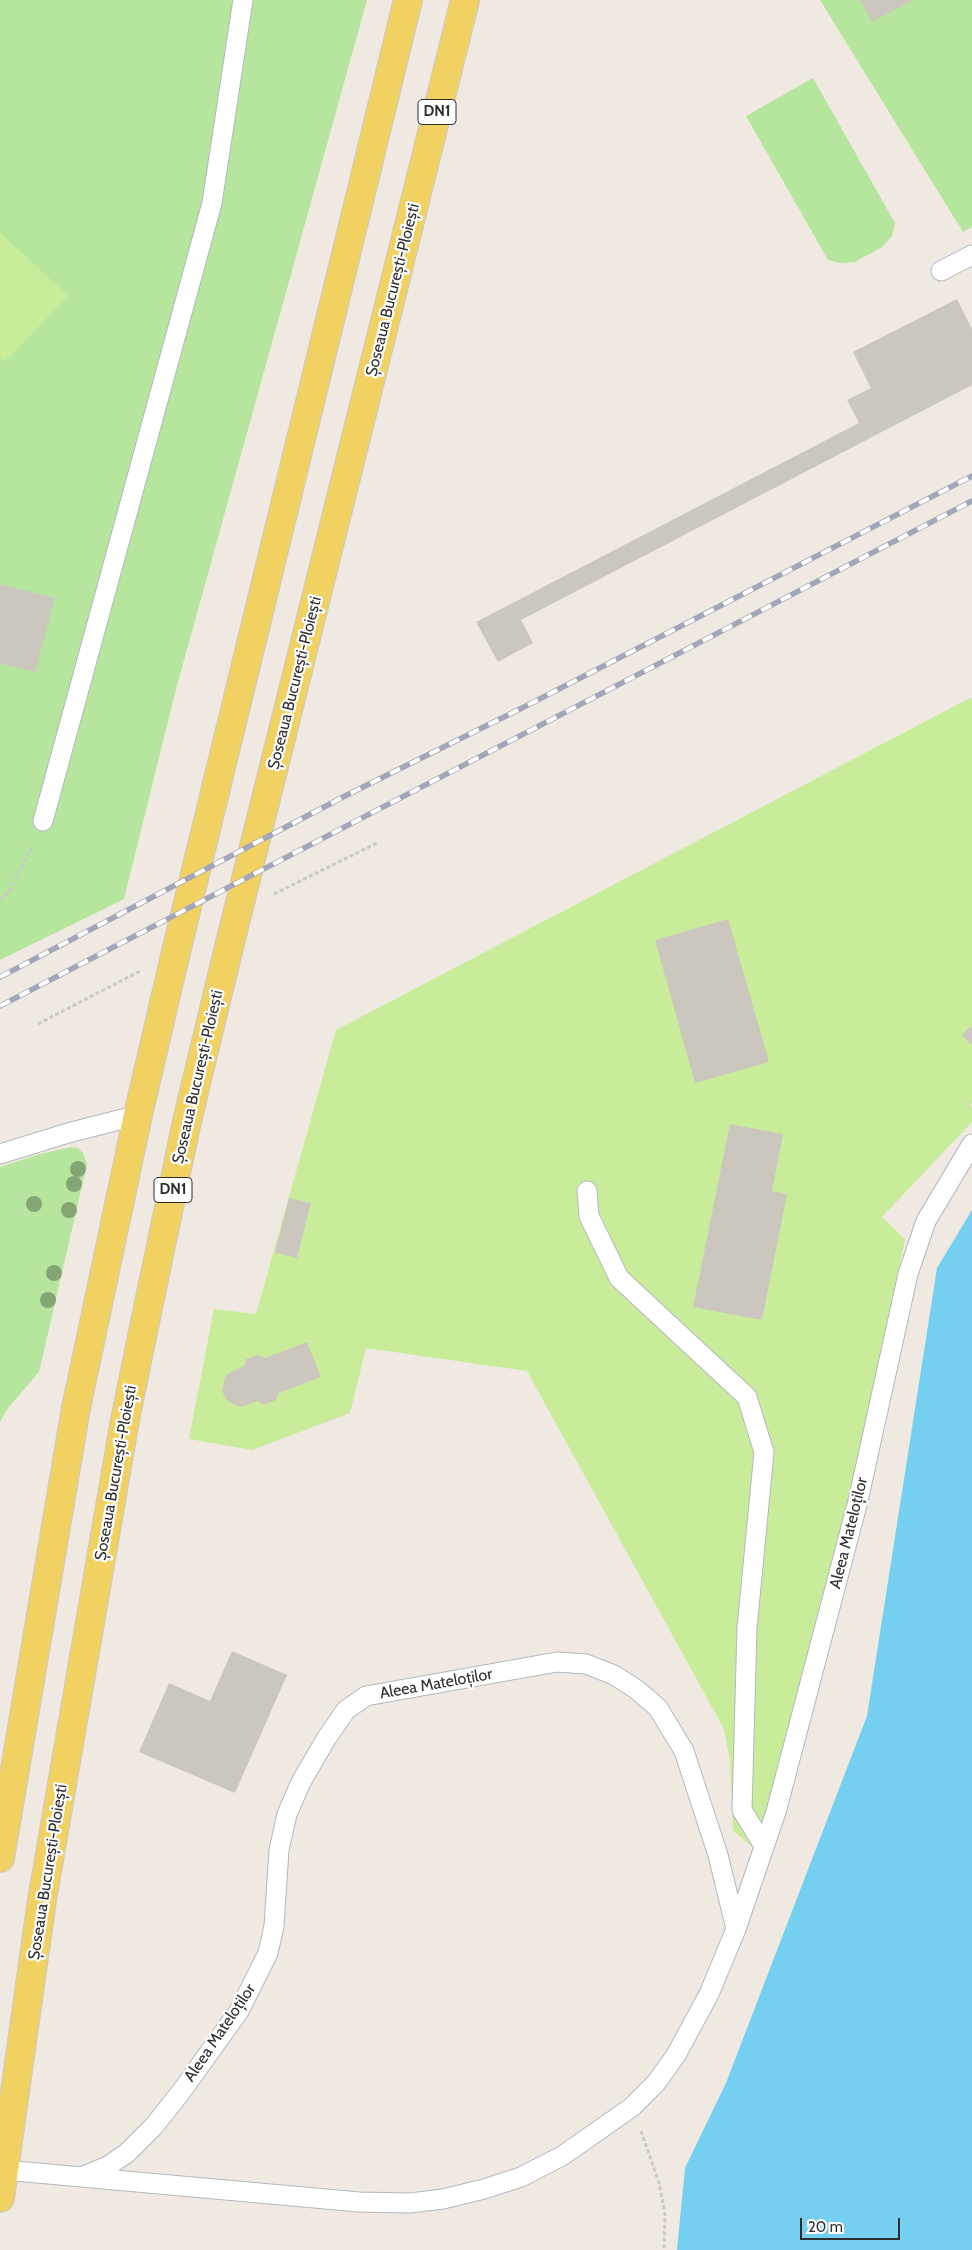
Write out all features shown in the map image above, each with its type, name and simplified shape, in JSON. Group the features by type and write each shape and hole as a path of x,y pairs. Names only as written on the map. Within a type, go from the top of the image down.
{"main road":[{"path":"0,1858 76,1408 138,1115 408,0"},
{"name":"Șoseaua București-Ploiești","path":"0,2198 42,1900 83,1657 125,1420 175,1177 229,947 465,0"}],"lane":[{"path":"43,821 212,203 244,0"},
{"path":"941,271 972,255"},
{"path":"0,1154 68,1133 138,1115"},
{"name":"Aleea Mateloților","path":"4,2170 359,2202 427,2201 484,2189 521,2177 562,2156 632,2107 656,2083 696,2021 736,1929 764,1846 778,1803 858,1501 908,1274 926,1221 972,1144"},
{"path":"587,1191 589,1216 619,1278 747,1397 764,1452 747,1628 742,1810 764,1846"},
{"name":"Aleea Mateloților","path":"83,2177 108,2166 127,2153 154,2126 181,2092 239,2011 268,1954 274,1926 280,1850 287,1814 301,1782 346,1710 366,1696 558,1662 586,1664 614,1675 636,1689 658,1708 684,1751 718,1855 736,1929"}],"path":[{"path":"0,900 10,890 27,860 43,821"},
{"path":"269,896 377,843"},
{"path":"38,1024 176,952"},
{"path":"632,2107 659,2183 665,2214 664,2250"}],"green space":[{"path":"0,0 367,0 176,689 124,899 0,960"},
{"path":"820,0 972,0 972,227 963,232"},
{"path":"813,78 895,223 892,236 882,247 855,262 841,263 828,260 746,116"},
{"path":"0,232 68,296 5,362 0,357"},
{"path":"972,697 972,1102 970,1105 972,1108 972,1122 882,1217 905,1239 854,1485 770,1811 756,1851 733,1830 730,1761 724,1729 527,1371 366,1348 350,1413 252,1450 189,1439 214,1309 256,1314 336,1030"},
{"path":"71,1147 78,1148 83,1153 87,1164 39,1372 8,1408 0,1422 0,1167 40,1154"}],"water":[{"path":"972,1210 972,2250 677,2250 685,2168 726,2083 867,1716 937,1268"}],"building":[{"path":"860,0 913,0 872,22"},
{"path":"957,299 972,329 972,385 521,620 533,643 498,662 476,622 859,423 847,400 871,388 853,352"},
{"path":"0,584 55,598 35,672 0,663"},
{"path":"728,919 769,1062 695,1083 655,940"},
{"path":"972,1025 972,1045 962,1035"},
{"path":"730,1124 783,1134 772,1191 787,1194 762,1320 693,1307"},
{"path":"289,1198 311,1203 297,1258 275,1253"},
{"path":"307,1342 321,1377 279,1393 276,1400 264,1405 258,1401 241,1407 226,1399 222,1391 225,1377 244,1366 246,1359 258,1355 265,1358"},
{"path":"232,1651 287,1675 235,1793 139,1752 169,1683 210,1701"}],"railway":[{"path":"0,977 345,796 524,707 972,476"},
{"path":"0,1006 972,501"}]}
